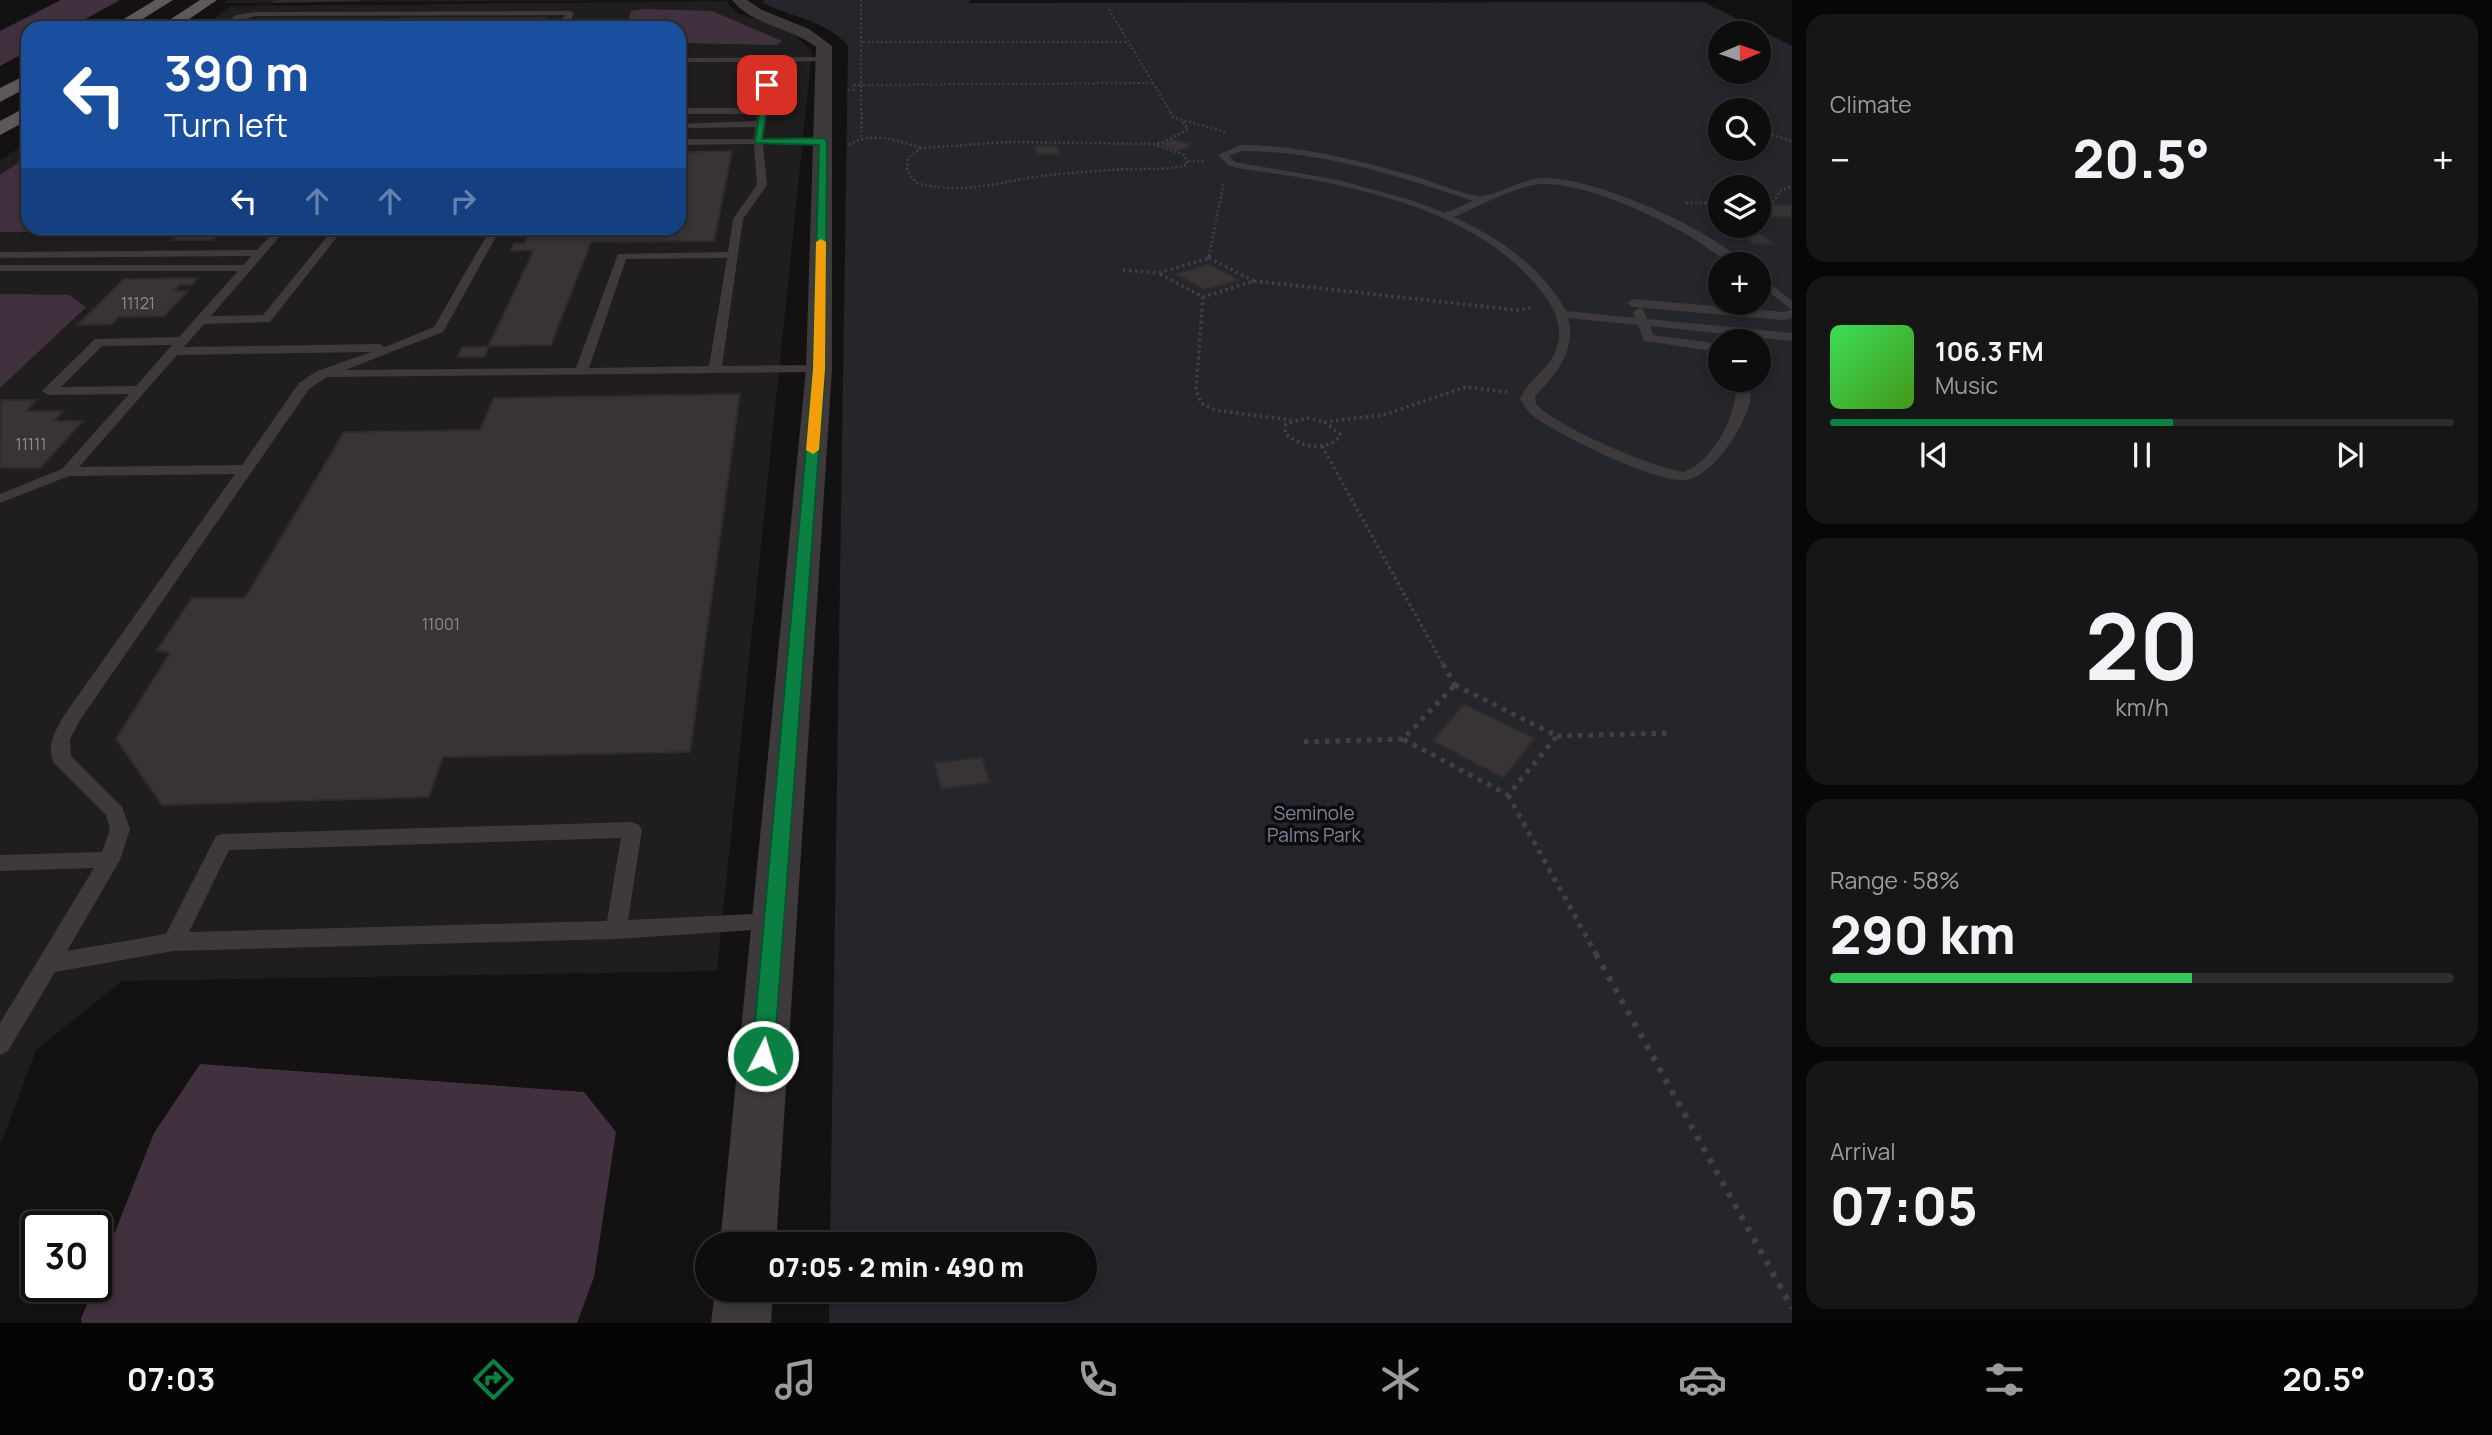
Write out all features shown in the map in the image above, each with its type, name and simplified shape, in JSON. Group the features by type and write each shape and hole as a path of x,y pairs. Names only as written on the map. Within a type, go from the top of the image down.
{"highway":[{"path":"129,21 166,0"},
{"path":"153,21 185,0"},
{"path":"176,21 210,0"},
{"path":"0,96 21,83"},
{"path":"0,130 21,116"}],"street":[{"path":"739,0 757,11 816,37 824,46 832,143 819,369 749,1232"},
{"path":"741,1323 743,1302"}],"lane":[{"path":"354,21 362,13"},
{"path":"233,21 239,17 257,14 570,13 565,21"},
{"path":"686,60 824,59"},
{"path":"715,370 738,219 762,185 758,141 771,60"},
{"path":"686,111 762,111"},
{"path":"686,125 760,124"},
{"path":"686,140 832,143"},
{"path":"1484,201 1363,165 1251,147 1226,151 1223,155 1227,161 1363,188 1444,217 1505,250 1528,268 1560,310 1565,342 1559,362 1529,394 1530,404 1539,415 1657,470 1682,477 1692,475 1728,436 1743,402 1743,392"},
{"path":"1444,217 1538,182 1562,183 1612,195 1648,208 1723,252"},
{"path":"67,472 276,235"},
{"path":"201,320 266,319 334,235"},
{"path":"0,1044 110,860 120,829 115,813 61,758 61,739 83,702 304,386 322,374 439,329 492,235"},
{"path":"0,255 260,253"},
{"path":"580,371 622,256 732,255"},
{"path":"0,268 247,268"},
{"path":"1771,289 1792,307"},
{"path":"1708,346 1648,338 1633,303 1783,316 1792,314"},
{"path":"1560,310 1643,323 1792,337"},
{"path":"139,390 49,391 99,342 178,346 395,348"},
{"path":"322,374 819,369"},
{"path":"0,499 67,472 247,469"},
{"path":"173,943 223,842 632,830 616,930"},
{"path":"0,863 110,860"},
{"path":"48,964 173,943 616,930 774,922"}],"path":[{"path":"832,143 852,145 861,137 861,0"},
{"path":"1109,9 1173,117 1182,122 1235,135 1251,147"},
{"path":"863,43 1128,42"},
{"path":"844,90 854,90 852,85 1153,83"},
{"path":"861,137 899,141 921,148 1009,142 1153,144 1164,142 1188,129 1182,122"},
{"path":"1771,135 1792,141"},
{"path":"921,148 908,158 907,170 916,183 935,188 963,190 1055,174 1132,169 1162,171 1187,164 1185,155 1153,144"},
{"path":"1209,258 1226,184 1220,170 1227,161"},
{"path":"1771,202 1781,190 1792,187"},
{"path":"1681,203 1708,203"},
{"path":"1123,270 1158,273 1209,258 1254,281 1516,310 1560,310"},
{"path":"1158,273 1203,297 1254,281"},
{"path":"1203,297 1196,390 1201,403 1215,410 1291,420 1307,418 1324,422 1383,415 1466,387 1529,394"},
{"path":"1291,420 1284,428 1289,437 1304,444 1322,446 1336,442 1340,434 1324,422"},
{"path":"1322,446 1455,685 1557,736 1672,733"},
{"path":"1403,739 1455,685"},
{"path":"1508,795 1557,736"},
{"path":"1304,742 1403,739 1508,795 1792,1308"}],"shaded area":[{"path":"61,0 120,0 82,21 21,21 21,55 0,66 0,31"},
{"path":"228,0 679,0 223,3"},
{"path":"726,1 737,13 787,29 812,51 717,971 122,981 36,1050 0,1146 0,160 21,146 21,235 686,235 686,21 210,21 231,6"},
{"path":"631,11 712,11 782,41 777,45 686,43 686,21 630,21"},
{"path":"21,161 21,232 0,232 0,175"},
{"path":"0,294 69,295 86,307 0,388"},
{"path":"200,1064 584,1092 616,1132 594,1277 577,1323 82,1323 88,1302 112,1302 112,1239 154,1133"}],"green space":[{"name":"Seminole Palms Park","path":"764,0 971,0 968,3 1703,2 1741,21 1708,21 1708,84 1771,84 1771,36 1792,46 1792,1323 829,1323 829,1302 1097,1302 1097,1232 830,1232 848,46 819,25 763,3"}],"building":[{"path":"277,0 360,0 274,2"},
{"path":"546,18 544,21 386,21"},
{"path":"269,20 302,20 301,21 267,21"},
{"path":"1173,139 1194,145 1179,151 1158,145"},
{"path":"1035,146 1057,146 1060,154 1037,154"},
{"path":"732,151 714,241 591,242 551,345 489,346 484,357 457,357 462,347 488,347 534,250 511,251 514,243 524,243 528,235 686,235 686,152"},
{"path":"1792,205 1792,217 1771,218 1771,206"},
{"path":"177,235 218,235 213,240 172,240"},
{"path":"1745,238 1766,238 1775,244 1754,244"},
{"path":"1209,264 1239,280 1205,290 1175,274"},
{"path":"198,278 192,285 180,285 174,291 188,291 164,316 119,317 112,324 77,325 124,279"},
{"path":"740,394 690,752 443,757 429,797 162,805 116,739 170,653 157,650 192,598 245,598 344,432 480,430 494,398"},
{"path":"1,400 36,400 26,411 64,411 54,421 83,421 40,468 0,468"},
{"path":"1464,704 1535,738 1504,778 1432,741"},
{"path":"982,757 990,783 941,789 934,763"}],"slow traffic":[{"path":"813,450 819,369 821,242"}],"route":[{"path":"763,1056 819,369 823,145 823,141 758,141 767,85"}]}
